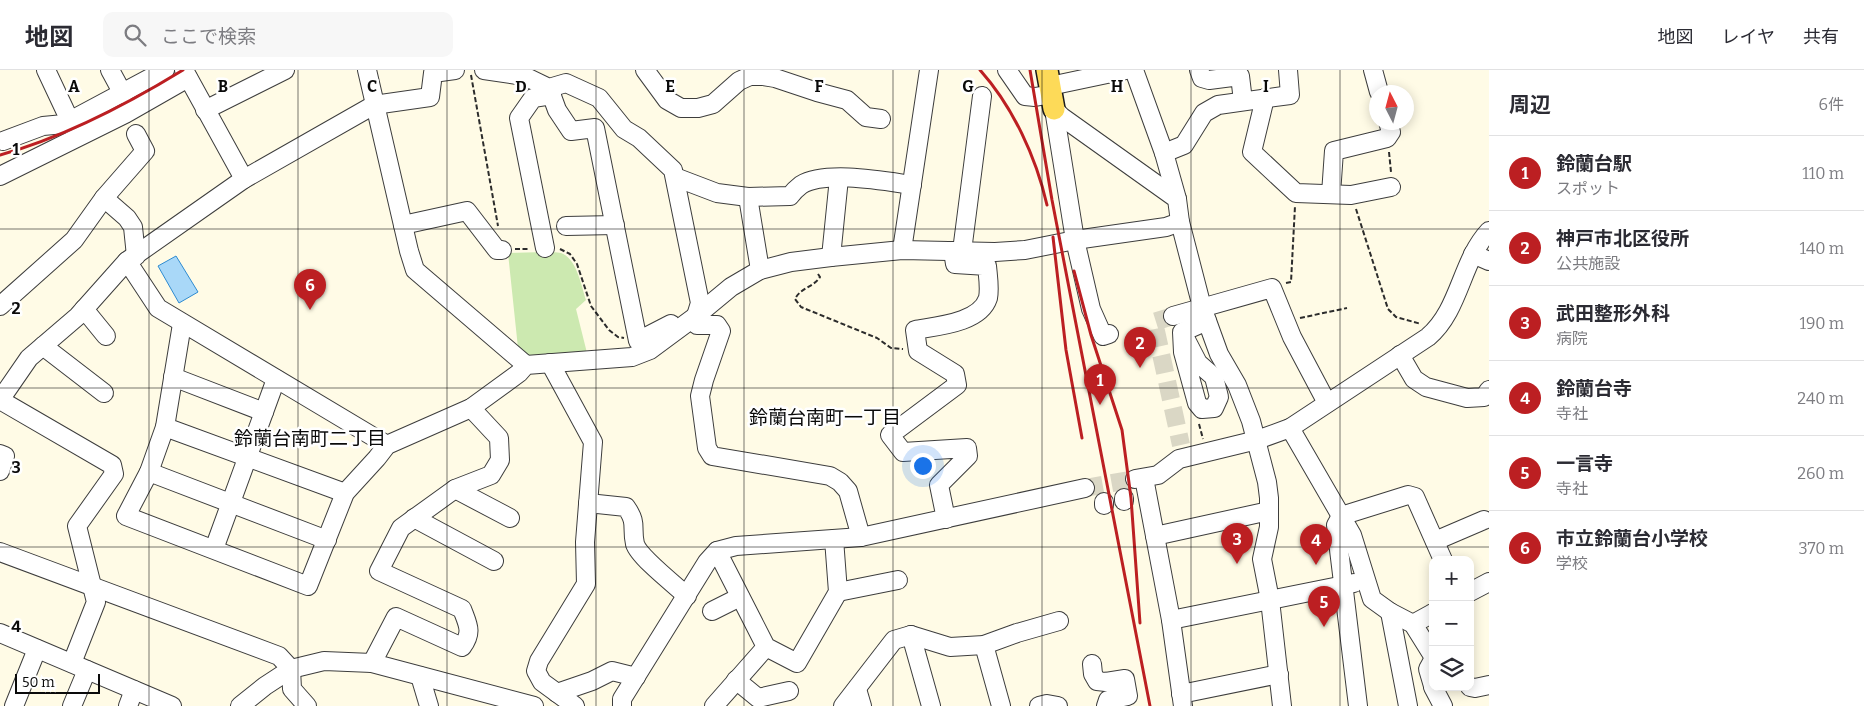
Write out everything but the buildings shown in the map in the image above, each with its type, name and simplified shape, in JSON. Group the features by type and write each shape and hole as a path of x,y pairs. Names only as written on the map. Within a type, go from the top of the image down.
{"street":[{"path":"46,70 70,121"},
{"path":"110,70 123,94"},
{"path":"3,140 43,126 64,124 166,70"},
{"path":"206,110 285,70"},
{"path":"367,70 415,270 526,365"},
{"path":"72,706 96,602 77,526 114,474 112,465 0,400 29,358 84,310 132,258 244,179 374,105 430,97 433,73 455,70"},
{"path":"484,70 524,76 551,92 557,110 571,131 595,128 638,341 684,317 696,316"},
{"path":"645,70 667,100 681,108 698,108 713,104 739,81 750,76 763,76 847,100 866,117 881,119"},
{"path":"902,250 929,70"},
{"path":"1014,74 1025,96 1035,97 1051,90 1126,70"},
{"path":"1134,70 1164,153 1177,199 1180,222 1205,314 1219,354 1237,385 1257,440 1267,482 1269,527 1262,559 1270,600 1282,706"},
{"path":"1199,70 1202,78 1209,80 1240,76 1243,101"},
{"path":"1164,153 1184,145 1204,113 1218,105 1290,95 1288,70"},
{"path":"1373,70 1377,85"},
{"path":"0,176 125,114 186,74 244,179"},
{"path":"545,248 520,118 533,98 551,92 566,83 599,98 624,129 639,138 673,170 700,303 696,316 697,325 718,325 721,332 700,396 707,448 712,456 830,476 840,482 848,491 861,537"},
{"path":"1051,90 1062,117 1177,199"},
{"path":"1051,90 1076,240 1091,309 1103,334"},
{"path":"946,519 939,485 968,456 967,448 903,452 890,435 957,384 955,374 918,350 916,330 966,320 980,310 987,300 989,287 987,266 955,264 982,96"},
{"path":"1265,98 1252,152 1296,193 1352,195 1391,188"},
{"path":"1332,194 1334,151 1387,130"},
{"path":"0,306 74,240 104,198 146,151 136,134"},
{"path":"675,177 717,193 748,197 790,196 800,186 812,181 851,177 912,185"},
{"path":"831,256 839,178"},
{"path":"748,197 760,270"},
{"path":"104,198 127,218 133,227 132,258 158,308 387,445"},
{"path":"403,225 467,211 497,250 502,250"},
{"path":"182,324 165,427 148,472 126,516 308,586 345,493 387,445 471,408 519,373 526,365 632,357 650,350 731,287 760,270 791,262 831,256 902,250 1025,250 1076,240 1166,227 1180,222"},
{"path":"566,226 615,225"},
{"path":"1279,674 1182,700 1171,620 1155,536 1140,479 1158,475 1178,456 1257,440 1290,428 1437,329 1481,258 1489,231"},
{"path":"1182,332 1205,314 1272,288 1292,337 1327,403"},
{"path":"84,310 106,336"},
{"path":"1173,316 1205,314"},
{"path":"43,346 104,393"},
{"path":"1400,355 1414,379 1426,387 1467,398 1484,397 1489,390"},
{"path":"550,363 593,442 585,542 586,584 539,661 536,671 542,682 575,706"},
{"path":"173,377 264,412"},
{"path":"214,549 276,380"},
{"path":"372,663 396,617 462,647 467,640 470,629 462,609 379,570 401,528 455,489 491,475 500,460 499,438 471,408"},
{"path":"165,427 345,493"},
{"path":"1290,428 1352,535 1372,598 1390,612 1414,624 1429,649"},
{"path":"0,454 4,456 0,471"},
{"path":"148,472 326,540"},
{"path":"618,704 707,562 717,551 736,546 861,537 1085,488"},
{"path":"455,489 510,518"},
{"path":"1358,706 1336,525 1341,516 1408,495 1415,496 1441,556"},
{"path":"588,503 626,507 634,518 635,544 641,554 687,596"},
{"path":"1155,536 1269,512"},
{"path":"414,518 494,561"},
{"path":"1435,541 1484,520"},
{"path":"717,551 766,647 797,663 838,592 834,539"},
{"path":"0,552 279,656 291,669 292,689 306,706"},
{"path":"838,592 898,580"},
{"path":"1171,620 1366,580"},
{"path":"1474,590 1489,582"},
{"path":"712,611 740,597"},
{"path":"1390,612 1408,706"},
{"path":"1414,624 1429,615"},
{"path":"843,706 894,640 911,635 950,647 984,645 1017,633 1059,622"},
{"path":"0,633 80,667 131,698 172,706"},
{"path":"911,635 931,706"},
{"path":"984,645 1001,706"},
{"path":"714,706 766,647"},
{"path":"14,706 37,649"},
{"path":"240,706 265,686 291,669 324,661 372,663 420,676 496,701 534,706"},
{"path":"1092,664 1096,681 1106,682 1125,679 1128,696 1108,700 1106,706"},
{"path":"557,693 592,682 612,671 636,677"},
{"path":"420,676 429,706"},
{"path":"736,680 758,698 789,691"},
{"path":"1474,688 1489,685"},
{"path":"857,689 862,706"},
{"path":"1435,691 1442,706"},
{"path":"1039,706 1047,704 1058,706"}],"path":[{"path":"471,70 471,80 502,250 545,248 560,249 570,254 577,264 591,306 609,330 618,338 638,341"},
{"path":"1387,130 1392,170 1391,188"},
{"path":"1272,288 1290,282 1296,193"},
{"path":"1352,195 1388,309 1396,317 1437,329"},
{"path":"817,273 820,277 817,282 798,294 795,299 801,307 877,338 891,348 918,350"},
{"path":"1285,320 1347,308"}],"green space":[{"path":"508,253 561,253 566,256 578,273 586,300 576,309 587,353 531,357 518,348"}],"water":[{"path":"176,256 198,292 179,303 158,266"}],"tunnel":[{"path":"1173,316 1154,322 1181,445"},
{"path":"1085,488 1135,479"}],"railway":[{"path":"0,155 48,139 94,119 140,96 183,70"},
{"path":"980,70 1003,100 1022,133 1037,169 1047,205"},
{"path":"1030,70 1052,200 1150,706"},
{"path":"1053,237 1066,350 1082,438"},
{"path":"1074,271 1091,335 1122,430 1131,498 1140,623"}],"place":[{"name":"市立鈴蘭台小学校","path":"310,310"},
{"name":"神戸市北区役所","path":"1140,368"},
{"name":"鈴蘭台駅","path":"1100,405"},
{"name":"武田整形外科","path":"1237,564"},
{"name":"鈴蘭台寺","path":"1316,565"},
{"name":"一言寺","path":"1324,627"}],"district":[{"name":"鈴蘭台南町一丁目","path":"825,417"},
{"name":"鈴蘭台南町二丁目","path":"310,438"}]}
